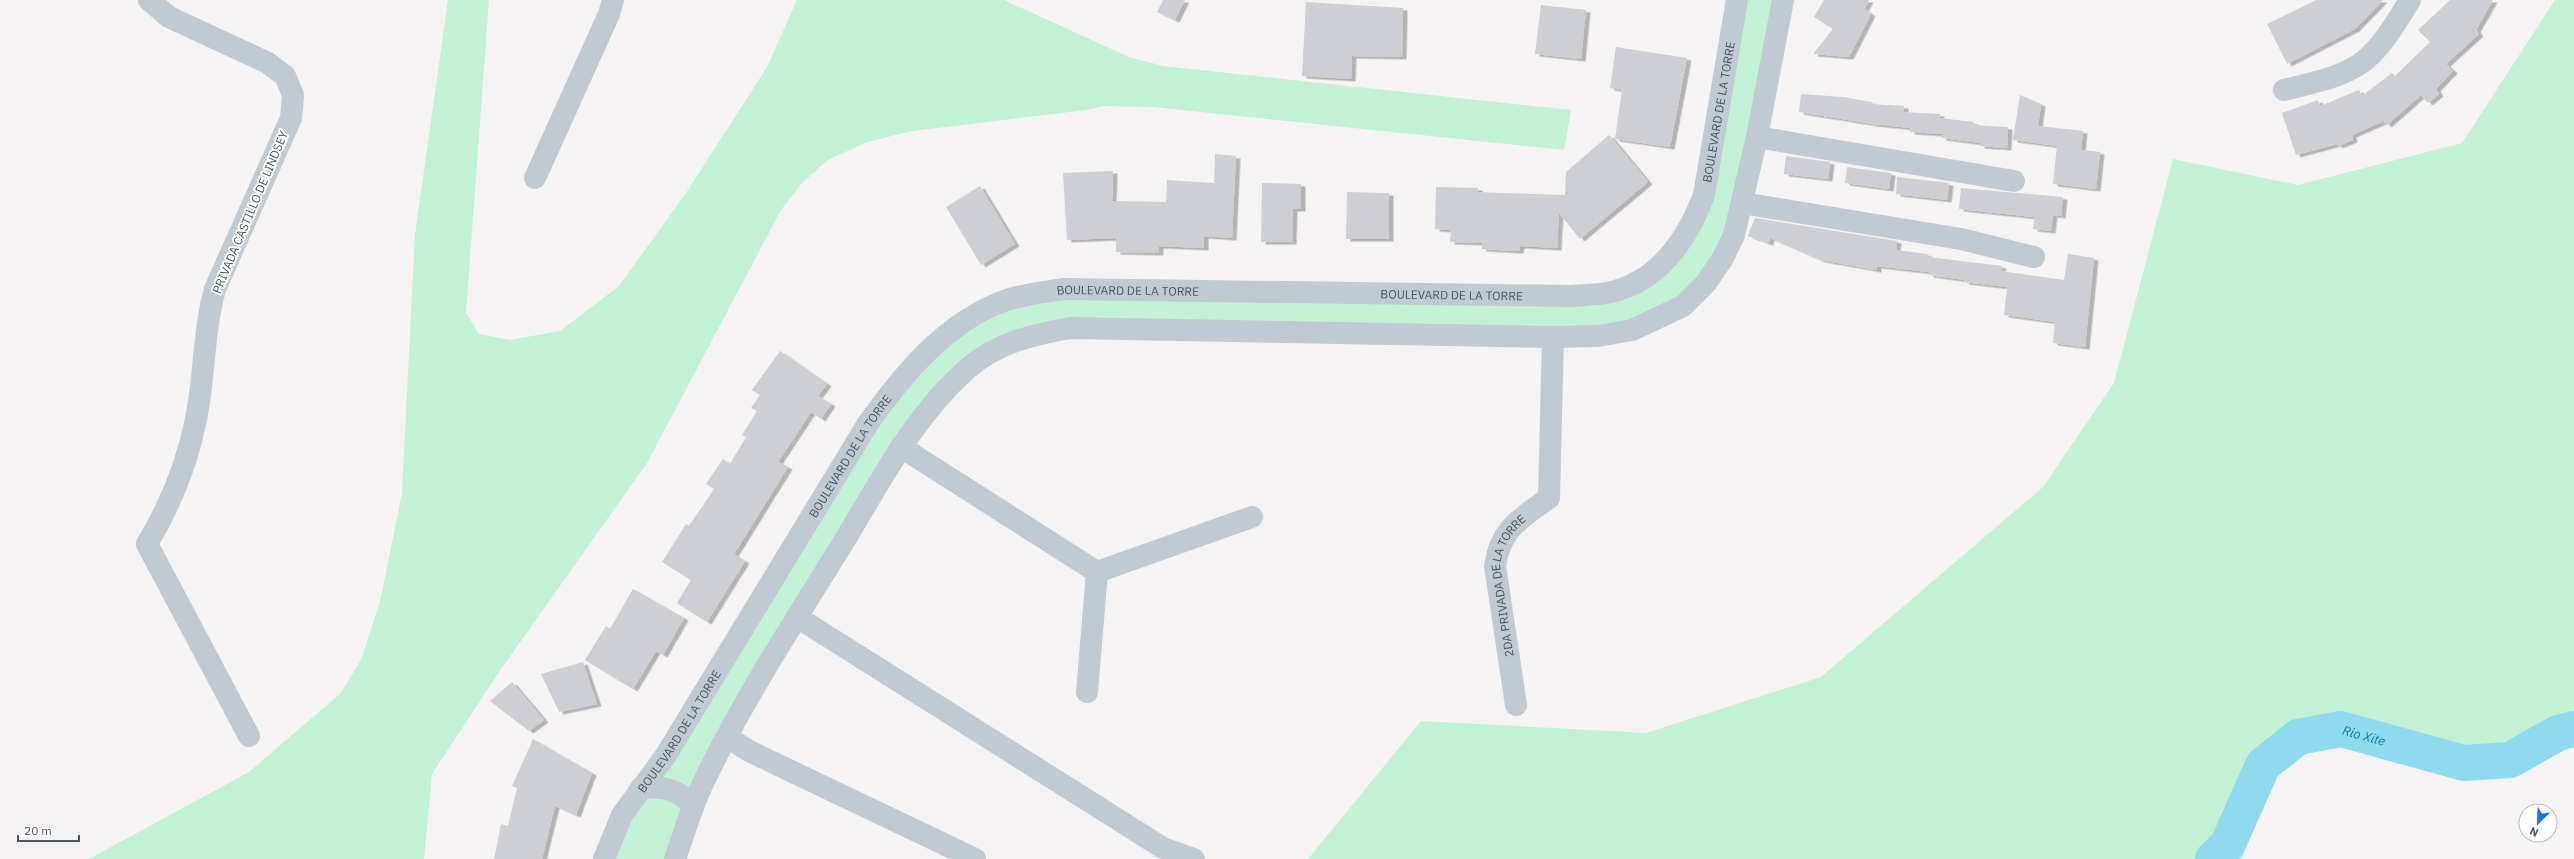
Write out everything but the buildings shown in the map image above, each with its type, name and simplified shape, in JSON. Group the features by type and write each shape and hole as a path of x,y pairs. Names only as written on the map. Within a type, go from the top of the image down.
{"street":[{"name":"PRIVADA CASTILLO DE LINDSEY","path":"149,0 169,17 268,63 285,76 293,95 290,118 215,289 207,319 196,419 189,450 180,479 167,510 147,544 249,736"},
{"path":"535,178 609,14 613,0"},
{"name":"BOULEVARD DE LA TORRE","path":"604,859 622,815 666,755 867,425 892,390 942,338 976,314 1004,301 1064,289 1570,296 1608,292 1642,280 1666,260 1693,224 1704,195 1737,0"},
{"path":"675,859 693,806 727,737 797,617 902,447 938,399 966,369 991,351 1029,336 1070,328 1553,337 1598,336 1632,330 1683,306 1706,283 1723,258 1734,235 1757,137 1783,0"},
{"path":"2284,90 2331,79 2356,68 2372,56 2384,43 2410,0"},
{"path":"1757,137 2014,182"},
{"path":"1742,203 1976,242 2034,258"},
{"name":"2DA PRIVADA DE LA TORRE","path":"1516,705 1495,566 1497,550 1504,534 1549,498 1553,337"},
{"path":"902,447 1097,572"},
{"path":"1097,572 1252,517"},
{"path":"1087,692 1097,572"},
{"path":"797,617 1163,848 1194,859"},
{"path":"727,737 749,751 975,859"},
{"path":"641,788 656,786 669,788 683,795 693,806"}],"green space":[{"path":"448,0 489,0 466,313 479,334 510,340 560,331 619,286 686,193 767,67 797,0 1004,0 1129,57 1163,66 1571,110 1564,150 1153,107 1103,106 1086,110 912,131 867,142 828,160 802,183 781,210 647,463 499,672 432,774 424,859 89,859 249,772 340,694 361,660 380,602 402,493 415,235"},
{"path":"1737,0 1783,0 1757,137 1706,283 1632,330 1070,328 966,369 797,617 675,859 604,859 914,365 1031,294 1570,296 1641,280 1693,224"},
{"path":"2555,0 2574,0 2574,729 2558,733 2510,760 2464,763 2341,729 2298,737 2263,765 2227,846 2213,859 1308,859 1421,721 1646,733 1821,677 2043,487 2114,383 2173,159 2298,185 2462,143"}],"waterway":[{"name":"Rio Xite","path":"2213,859 2227,846 2263,765 2298,737 2341,729 2464,763 2510,760 2558,733 2574,729"}]}
